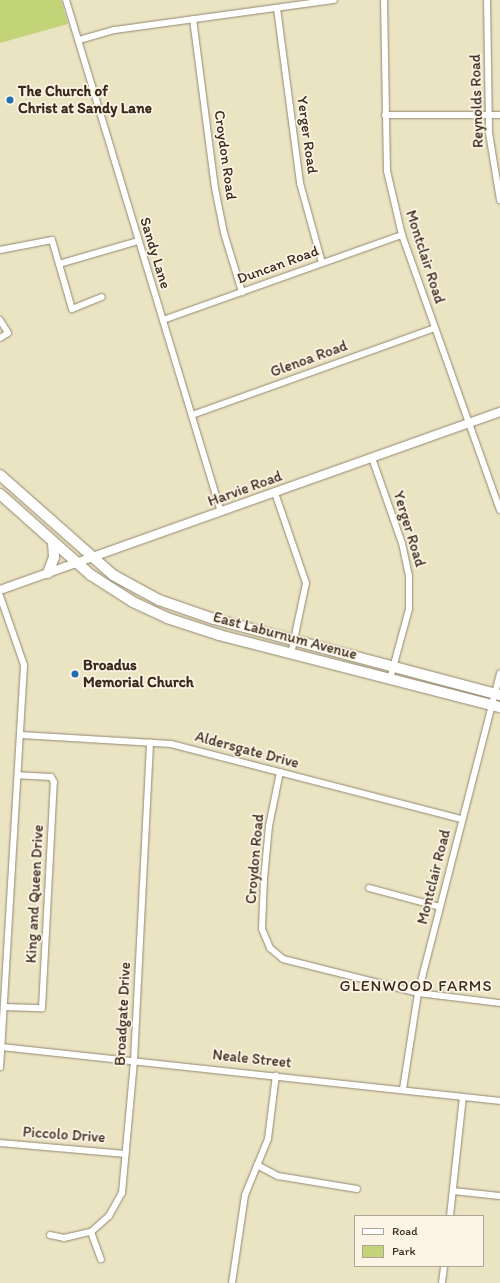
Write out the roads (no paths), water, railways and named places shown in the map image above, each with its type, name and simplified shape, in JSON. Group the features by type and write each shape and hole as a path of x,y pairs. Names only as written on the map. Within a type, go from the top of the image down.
{"main road":[{"name":"East Laburnum Avenue","path":"0,475 113,575 159,600 214,619 497,694"},
{"name":"East Laburnum Avenue","path":"0,494 77,562 113,590 167,618 292,654 495,706"},
{"path":"48,573 54,561 54,542"}],"street":[{"name":"Sandy Lane","path":"66,0 221,512"},
{"path":"79,40 114,30 334,0"},
{"name":"Montclair Road","path":"384,0 386,171 402,235 500,510"},
{"name":"Reynolds Road","path":"487,0 488,115 500,200"},
{"name":"Yerger Road","path":"277,8 300,183 322,263"},
{"name":"Croydon Road","path":"193,19 216,188 224,233 242,292"},
{"path":"385,115 500,115"},
{"name":"Duncan Road","path":"163,320 402,235"},
{"path":"0,250 52,240 72,308 102,296"},
{"path":"59,264 138,241"},
{"path":"0,320 8,333 0,338"},
{"name":"Glenoa Road","path":"192,415 435,328"},
{"name":"Harvie Road","path":"0,590 500,412"},
{"name":"Yerger Road","path":"372,458 402,543 410,576 409,609 390,680"},
{"path":"275,493 306,583 292,654"},
{"path":"0,596 24,665 0,1067"},
{"name":"Montclair Road","path":"403,1089 418,993 462,819 495,706 500,673"},
{"name":"Aldersgate Drive","path":"21,735 150,742 184,747 462,819"},
{"name":"Broadgate Drive","path":"91,1232 118,1204 126,1154 134,1060 150,742"},
{"name":"Croydon Road","path":"280,772 269,826 265,871 262,929 270,948 283,959 418,993"},
{"name":"King and Queen Drive","path":"4,1007 39,1010 42,1000 54,782 51,777 18,776"},
{"path":"369,888 440,907"},
{"path":"418,993 500,1003"},
{"name":"Neale Street","path":"2,1047 276,1074 500,1101"},
{"path":"232,1283 244,1195 268,1139 276,1074"},
{"path":"450,1215 463,1097"},
{"name":"Piccolo Drive","path":"0,1143 126,1154"},
{"path":"257,1165 278,1176 357,1189"},
{"path":"453,1191 500,1196"},
{"path":"50,1235 64,1238 91,1232 101,1259"},
{"path":"442,1283 444,1267"}],"place":[{"name":"The Church of Christ at Sandy Lane","path":"10,100"},
{"name":"Broadus Memorial Church","path":"75,674"}],"district":[{"name":"GLENWOOD FARMS","path":"416,986"}]}
